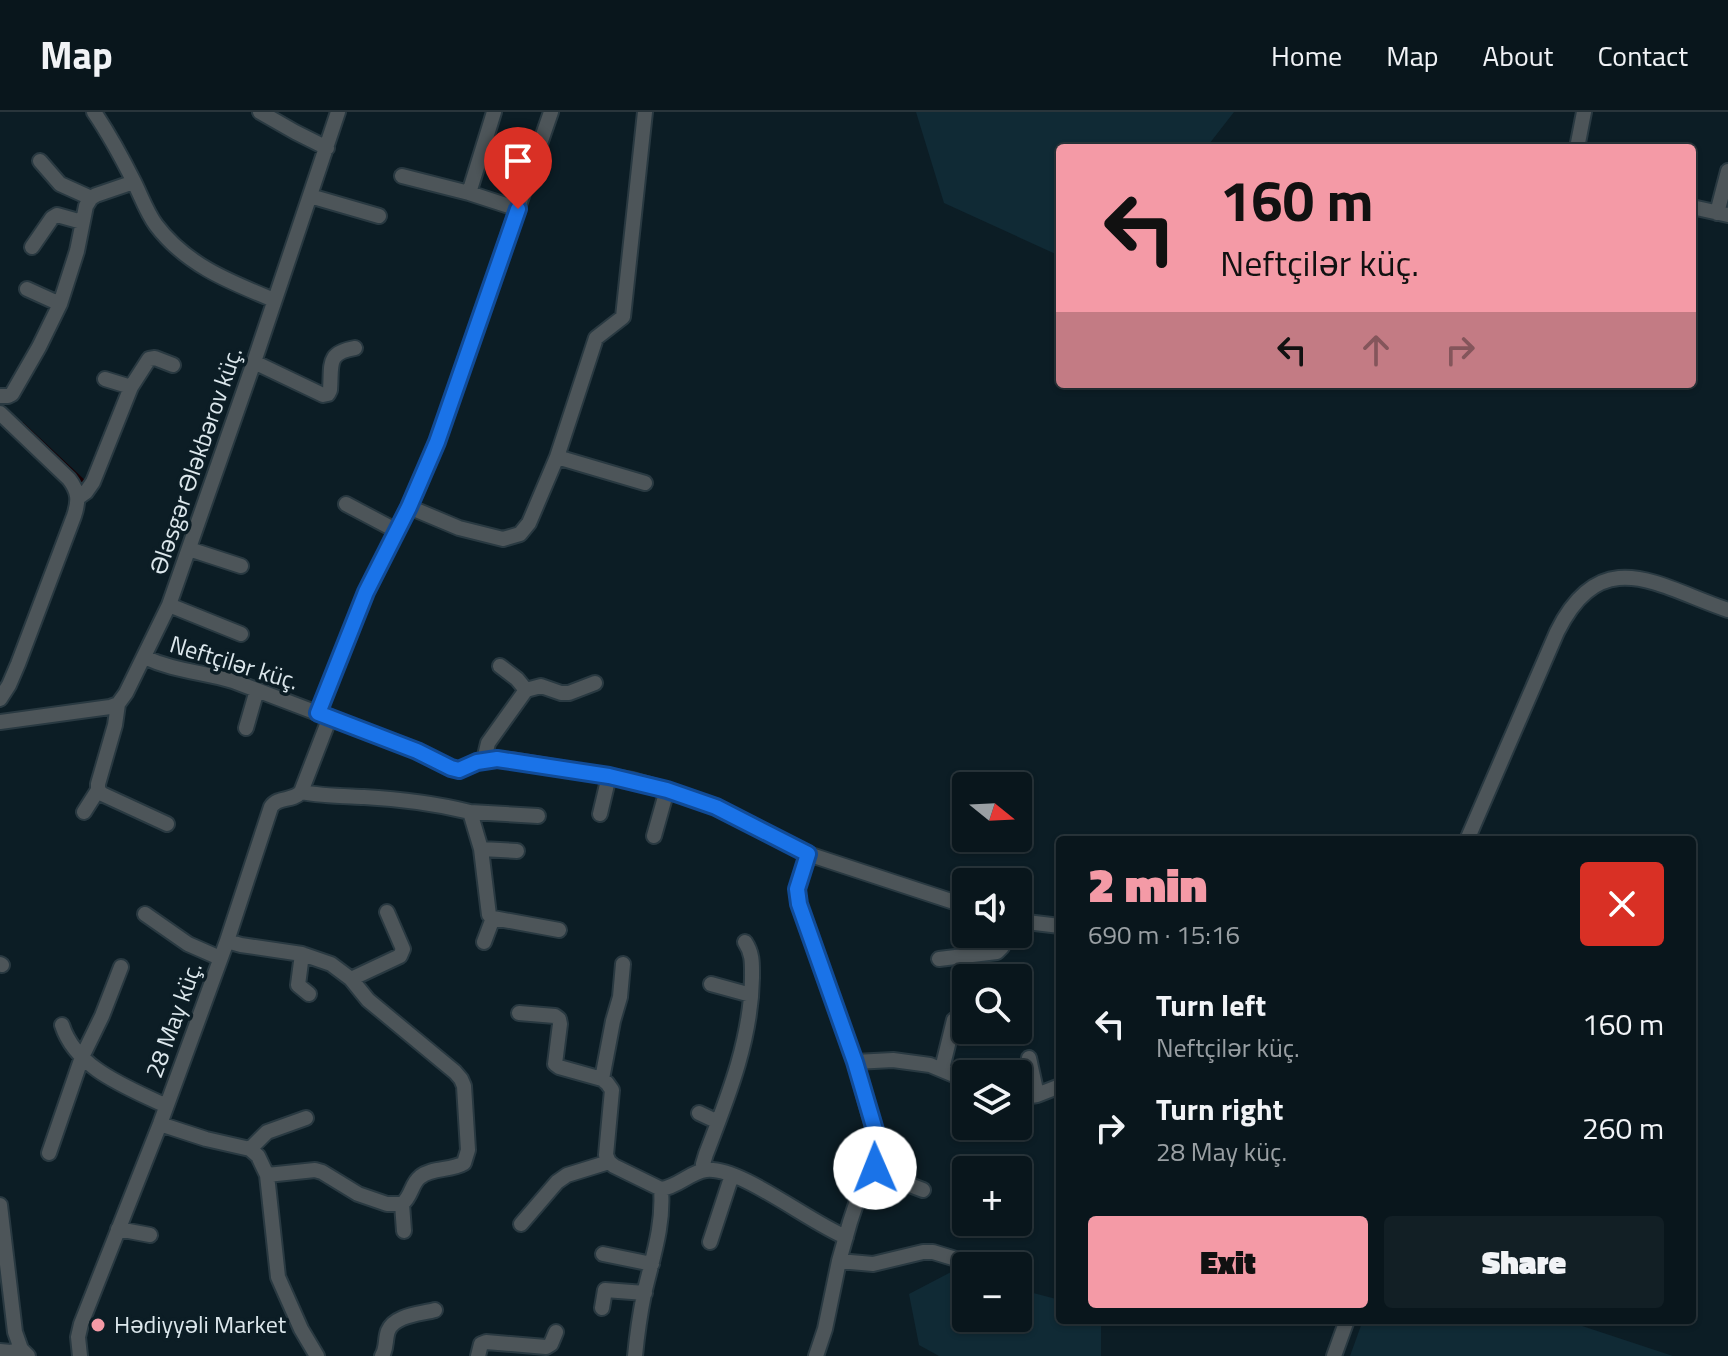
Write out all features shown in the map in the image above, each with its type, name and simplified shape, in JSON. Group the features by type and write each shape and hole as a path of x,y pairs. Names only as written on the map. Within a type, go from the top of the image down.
{"street":[{"path":"94,112 156,225 176,248 221,278 274,300"},
{"path":"260,112 327,148"},
{"name":"Ələsgər Ələkbərov küç.","path":"84,812 98,790 118,704 169,605 338,112"},
{"path":"469,193 494,112"},
{"path":"538,816 470,812 434,803 301,792 366,592 409,507 437,442 551,112"},
{"path":"409,507 459,528 503,539 520,534 529,523 557,457 596,338 623,317 645,112"},
{"path":"1578,144 1584,112"},
{"path":"40,161 60,184 91,198"},
{"path":"1696,208 1722,214 1728,171"},
{"path":"402,176 518,209"},
{"path":"0,396 12,394 60,304 77,251 86,206 91,198 134,182"},
{"path":"310,196 379,216"},
{"path":"32,247 57,215 82,222"},
{"path":"27,289 60,304"},
{"path":"254,362 323,395 330,390 335,354 355,348"},
{"path":"79,497 93,482 131,387 149,359 155,358 173,365"},
{"path":"105,379 131,387"},
{"path":"0,699 18,664 79,497 69,479 3,422"},
{"path":"557,457 645,483"},
{"path":"346,504 397,531"},
{"path":"189,549 241,566"},
{"path":"1469,836 1557,632 1566,615 1585,593 1611,580 1636,577 1652,580 1728,610"},
{"path":"169,605 241,634"},
{"name":"Neftçilər küç.","path":"144,657 163,666 217,676 257,690 417,751 451,768 459,770 484,760 511,760 609,776 667,790 716,807 808,854 952,901"},
{"path":"500,666 526,690"},
{"path":"484,760 488,743 526,690 541,686 569,693 595,683"},
{"path":"246,728 257,690"},
{"path":"0,722 118,704"},
{"path":"600,814 609,776"},
{"path":"98,790 167,824"},
{"path":"654,836 667,790"},
{"name":"28 May küç.","path":"80,1356 78,1337 81,1324 160,1124 227,941 271,807 277,801 294,798 301,792"},
{"path":"470,812 481,849 489,915 559,930"},
{"path":"481,849 517,851"},
{"path":"808,854 797,889 799,904 855,1062 878,1146 875,1168 859,1195 846,1237 816,1356"},
{"path":"351,979 403,953 387,912"},
{"path":"145,914 188,944 220,958"},
{"path":"484,942 493,918"},
{"path":"1032,923 1056,926"},
{"path":"227,941 302,954 331,964 351,979 368,1000 455,1072 464,1086 468,1150 464,1163 420,1177 402,1204 387,1204 358,1194 315,1170 267,1175"},
{"path":"704,1170 706,1154 744,1046 751,995 752,955 745,942"},
{"path":"939,959 997,952 1001,948"},
{"path":"302,954 298,985 309,994"},
{"path":"602,1079 620,997 623,964"},
{"path":"49,1153 82,1057 121,967"},
{"path":"711,984 751,995"},
{"path":"519,1013 559,1019 555,1064 602,1079 612,1090 606,1143 609,1162 661,1189 677,1185 704,1170 732,1175 827,1230 846,1237"},
{"path":"62,1025 72,1047 106,1076 166,1106"},
{"path":"942,1069 952,1028"},
{"path":"1029,1058 1037,1095"},
{"path":"855,1062 893,1060 930,1065 952,1074"},
{"path":"1032,1096 1056,1088"},
{"path":"699,1113 718,1122"},
{"path":"250,1149 267,1132 306,1118"},
{"path":"160,1124 250,1149 258,1156 270,1189 278,1277 317,1356"},
{"path":"521,1224 557,1182 567,1175 609,1162"},
{"path":"875,1168 923,1190"},
{"path":"710,1242 732,1175"},
{"path":"635,1356 645,1293 661,1227 661,1189"},
{"path":"402,1204 404,1231"},
{"path":"0,1205 12,1315 15,1332 25,1352 0,1351"},
{"path":"118,1229 150,1235"},
{"path":"839,1261 873,1264 923,1252 952,1258"},
{"path":"603,1254 652,1264"},
{"path":"602,1308 605,1290 645,1293"},
{"path":"382,1356 392,1324 435,1310"},
{"path":"1334,1356 1346,1324"},
{"path":"478,1356 481,1344 486,1342 546,1347 551,1344 556,1332"}],"shaded area":[{"path":"916,112 1234,112 1209,144 1056,144 1056,254 944,203"},
{"path":"952,1272 952,1332 1032,1332 1032,1293 1056,1299 1056,1324 1101,1324 1101,1356 939,1356 919,1345 909,1294"},
{"path":"1362,1324 1576,1324 1673,1356 1350,1356"}],"waterway":[{"path":"22,424 84,482"}],"place":[{"name":"Hədiyyəli Market","path":"98,1325"}],"route":[{"path":"518,209 437,442 409,507 366,592 318,713 459,770 484,760 511,760 632,780 667,790 716,807 808,854 797,889 799,904 855,1062 875,1130 878,1155 875,1168"}]}
